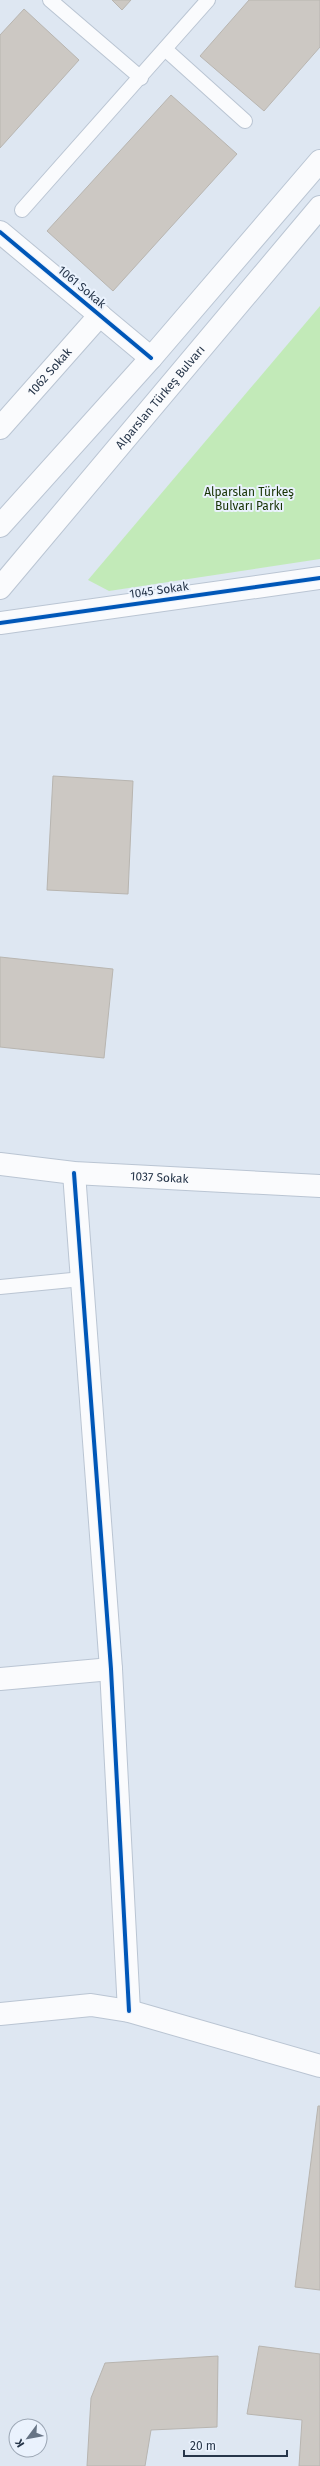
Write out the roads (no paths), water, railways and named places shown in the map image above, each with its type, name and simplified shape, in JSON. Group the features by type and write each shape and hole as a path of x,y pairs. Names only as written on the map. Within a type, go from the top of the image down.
{"street":[{"path":"0,526 151,358 320,161"},
{"name":"Alparslan Türkeş Bulvarı","path":"0,588 320,207"},
{"name":"1061 Sokak","path":"0,232 151,358"},
{"name":"1062 Sokak","path":"0,428 100,315"},
{"name":"1045 Sokak","path":"0,623 320,578"},
{"name":"1037 Sokak","path":"0,1164 74,1173 320,1186"},
{"path":"74,1173 111,1669 129,2011"},
{"path":"0,1679 111,1669"},
{"path":"0,2014 91,2005 129,2011 320,2066"}],"lane":[{"path":"50,0 141,78"},
{"path":"22,210 141,78 208,0"},
{"path":"165,49 246,121"},
{"path":"0,1287 82,1279"}],"park label":[{"name":"Alparslan Türkeş Bulvarı Parkı","path":"249,499"}]}
